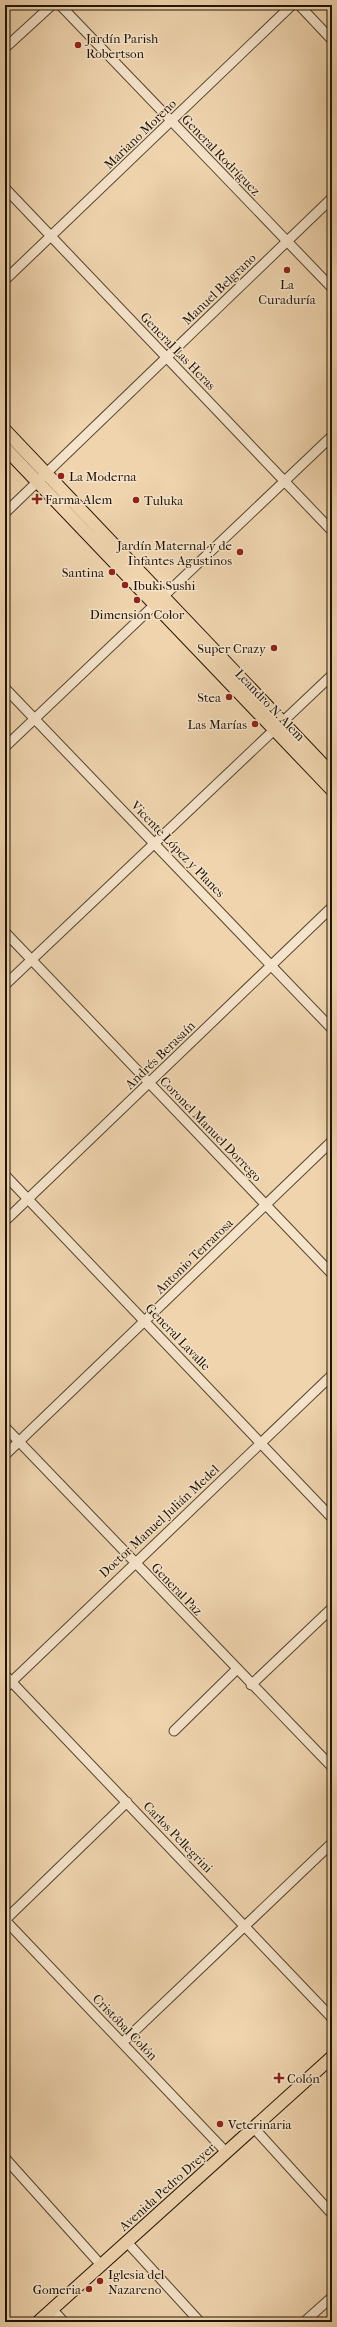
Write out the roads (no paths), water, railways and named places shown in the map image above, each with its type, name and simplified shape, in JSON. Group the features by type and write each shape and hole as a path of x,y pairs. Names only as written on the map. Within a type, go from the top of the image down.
{"main road":[{"name":"Leandro N. Alem","path":"5,430 41,478 159,603 279,726 332,774"},
{"name":"Leandro N. Alem","path":"5,448 41,478"},
{"name":"Leandro N. Alem","path":"279,726 332,790"},
{"name":"Avenida Pedro Dreyer","path":"38,2322 126,2241 332,2057"}],"street":[{"path":"5,48 52,5"},
{"name":"General Rodríguez","path":"60,5 332,288"},
{"name":"Mariano Moreno","path":"5,280 292,5"},
{"path":"299,5 332,40"},
{"name":"General Las Heras","path":"5,188 332,531"},
{"name":"Manuel Belgrano","path":"5,513 332,198"},
{"path":"5,747 159,603 332,436"},
{"path":"5,985 332,675"},
{"name":"Vicente López y Planes","path":"5,688 332,1029"},
{"name":"Andrés Berasaín","path":"5,1221 332,907"},
{"name":"Coronel Manuel Dorrego","path":"5,932 332,1274"},
{"name":"Antonio Terrarosa","path":"5,1455 332,1141"},
{"name":"General Lavalle","path":"5,1174 332,1518"},
{"name":"Doctor Manuel Julián Medel","path":"7,1681 332,1375"},
{"name":"General Paz","path":"5,1427 332,1768"},
{"path":"251,1685 332,1608"},
{"path":"174,1731 236,1669"},
{"name":"Carlos Pellegrini","path":"7,1681 127,1802 332,2018"},
{"path":"5,1920 127,1802"},
{"path":"122,2043 332,1843"},
{"name":"Cristóbal Colón","path":"5,1920 226,2152"},
{"path":"254,2128 332,2214"},
{"path":"5,2158 101,2264"},
{"path":"126,2241 200,2322"},
{"path":"304,2322 332,2297"},
{"path":"52,2309 64,2322"}],"place":[{"name":"Jardín Parish Robertson","path":"78,45"},
{"name":"La Curaduría","path":"287,270"},
{"name":"La Moderna","path":"61,476"},
{"name":"Farma Alem","path":"37,499"},
{"name":"Tuluka","path":"136,500"},
{"name":"Jardín Maternal y de Infantes Agustinos","path":"240,552"},
{"name":"Santina","path":"112,572"},
{"name":"Ibuki Sushi","path":"125,585"},
{"name":"Dimension Color","path":"137,600"},
{"name":"Super Crazy","path":"274,648"},
{"name":"Stea","path":"229,697"},
{"name":"Las Marías","path":"255,724"},
{"name":"Colón","path":"279,2078"},
{"name":"Veterinaria","path":"220,2124"},
{"name":"Iglesia del Nazareno","path":"100,2281"},
{"name":"Gomeria","path":"89,2289"}]}
